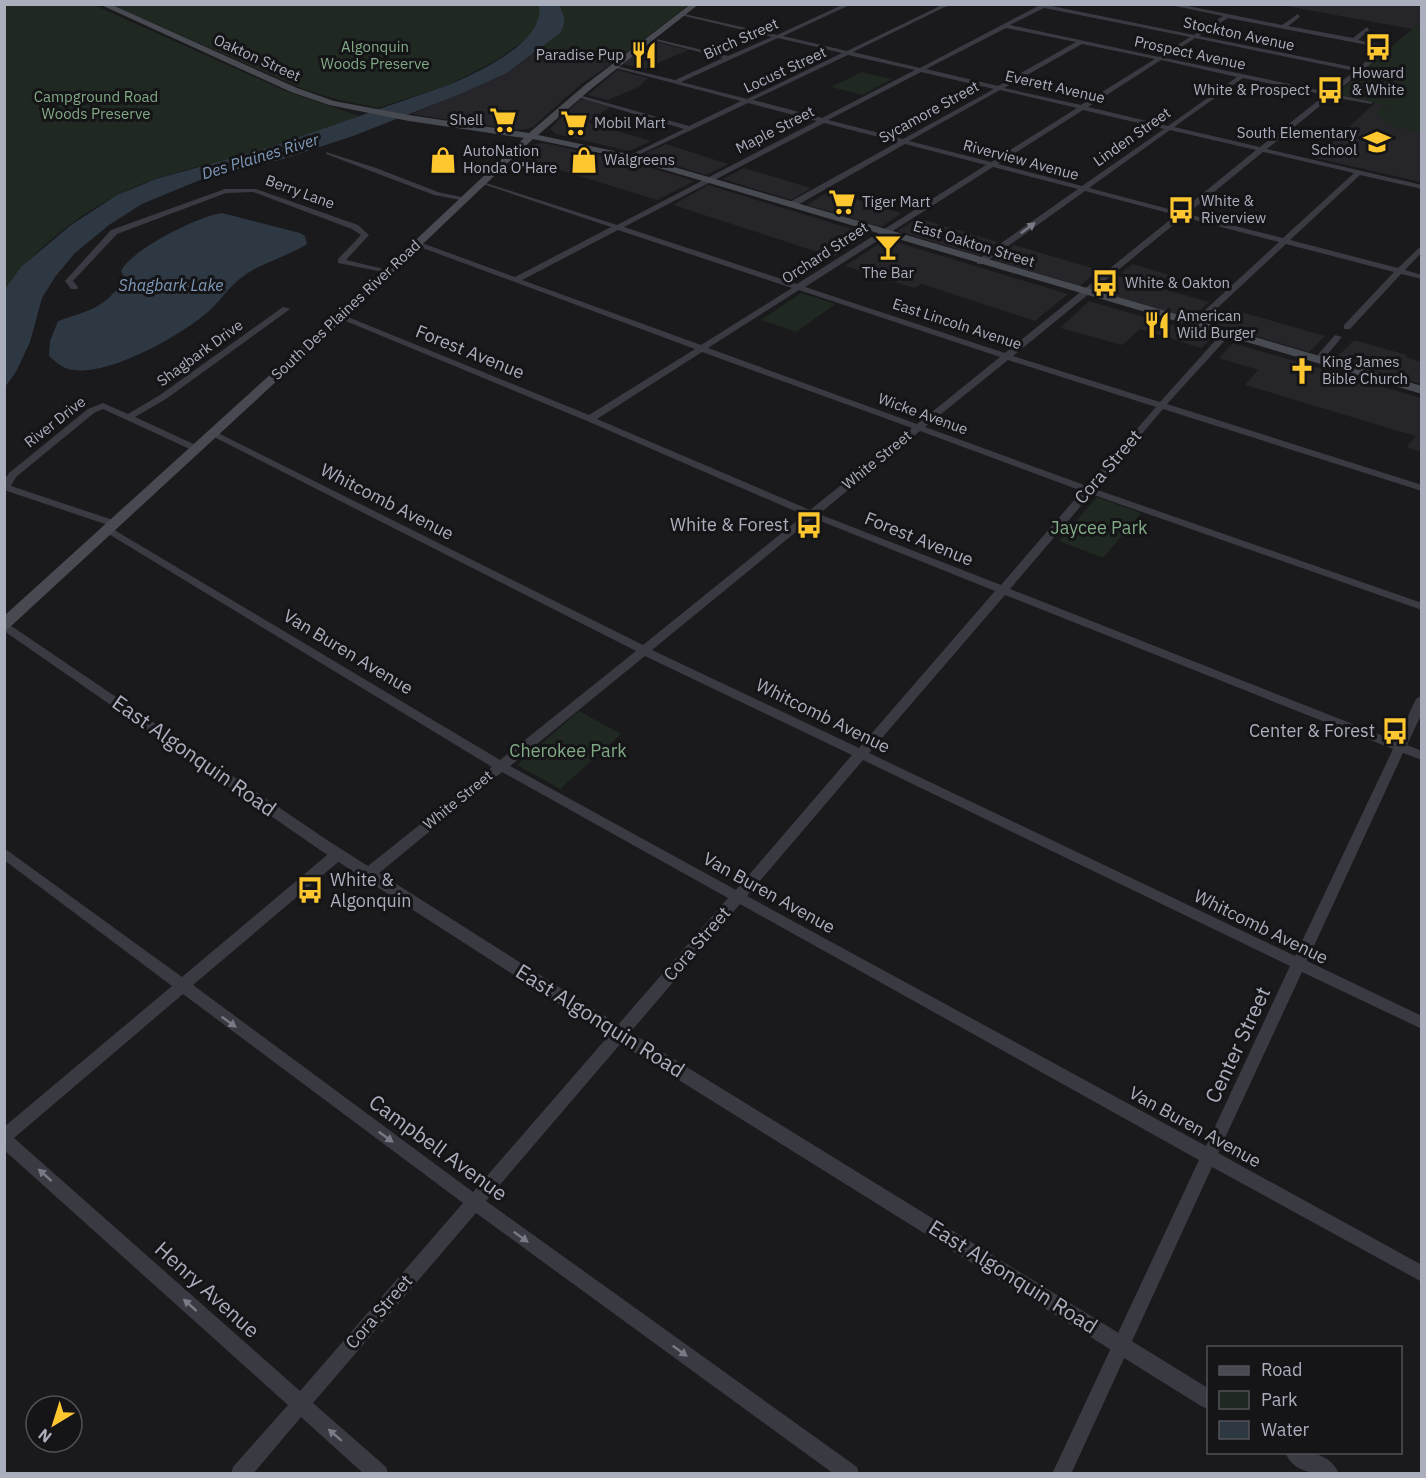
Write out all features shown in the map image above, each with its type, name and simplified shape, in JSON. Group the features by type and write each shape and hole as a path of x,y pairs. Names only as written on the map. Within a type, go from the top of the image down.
{"main road":[{"name":"Oakton Street","path":"102,4 142,24 166,32 294,90 362,110 409,118"},
{"name":"South Des Plaines River Road","path":"4,625 485,183 531,136 614,66 696,4"},
{"name":"East Oakton Street","path":"409,118 531,136 630,157 1194,325 1422,390"}],"street":[{"name":"Birch Street","path":"675,82 850,4"},
{"name":"Locust Street","path":"630,157 949,4"},
{"name":"Stockton Avenue","path":"1027,4 1359,70"},
{"path":"1167,4 1353,40 1367,29"},
{"name":"Maple Street","path":"516,280 1044,6"},
{"name":"Everett Avenue","path":"682,14 1422,187"},
{"name":"Orchard Street","path":"590,419 882,232 1227,16"},
{"path":"1283,27 1298,16"},
{"name":"Prospect Avenue","path":"1006,26 1370,103"},
{"path":"651,38 728,58"},
{"name":"White Street","path":"368,874 1388,47 1353,40"},
{"name":"Sycamore Street","path":"791,205 1081,42"},
{"name":"Riverview Avenue","path":"614,66 1180,216 1422,277"},
{"name":"Linden Street","path":"980,262 1242,76"},
{"path":"577,96 689,128"},
{"path":"328,153 436,194 466,199"},
{"path":"1194,325 1359,172"},
{"name":"East Lincoln Avenue","path":"485,183 620,226 1005,356 1422,488"},
{"name":"Berry Lane","path":"74,287 69,281 114,232 225,191 240,189 255,190 355,227 365,235 343,256 341,261 388,272"},
{"name":"Wicke Avenue","path":"416,244 917,428 1422,608"},
{"path":"1347,327 1422,247"},
{"name":"Shagbark Drive","path":"129,417 163,397 286,309"},
{"name":"Forest Avenue","path":"340,317 590,419 811,514 1422,756"},
{"name":"Cora Street","path":"240,1473 1162,405 1226,334"},
{"path":"1318,360 1338,338"},
{"name":"River Drive","path":"5,487 12,475 91,411 103,406 197,449"},
{"name":"Whitcomb Avenue","path":"213,434 643,650 1422,1023"},
{"name":"Van Buren Avenue","path":"5,487 111,527 500,766 1422,1274"},
{"name":"East Algonquin Road","path":"4,625 368,874 619,1034 1207,1398"},
{"name":"Center Street","path":"1061,1473 1422,699"},
{"name":"Campbell Avenue","path":"4,853 474,1202 850,1473"},
{"path":"4,1138 338,854"},
{"name":"Henry Avenue","path":"4,1138 379,1473"},
{"path":"1298,1454 1329,1473"}],"shaded area":[{"path":"1280,5 1421,5 1421,27 1416,26 1412,29"},
{"path":"652,41 688,50 644,69 623,64"},
{"path":"543,47 611,64 580,85 533,127 527,129 517,130 412,114 507,73"},
{"path":"617,70 648,78 639,87 608,100 588,95"},
{"path":"586,99 610,107 588,122 651,141 629,151 556,134 550,129 579,100"},
{"name":"South Elementary School","path":"1375,103 1421,114 1421,182 1315,158"},
{"path":"543,143 633,162 694,181 657,200 521,158 535,144"},
{"path":"666,144 728,164 706,175 642,155"},
{"path":"744,168 811,188 791,200 723,179"},
{"path":"708,185 868,234 833,257 673,205"},
{"path":"829,191 902,213 881,227 807,205"},
{"path":"918,218 998,242 979,256 898,231"},
{"path":"886,239 1068,294 1035,321 922,284 914,288 845,266"},
{"path":"1014,245 1099,270 1080,286 994,260"},
{"path":"1133,264 1169,275 1159,284 1121,273"},
{"path":"1118,276 1209,302 1191,318 1100,292"},
{"path":"1089,301 1213,337 1201,348 1140,329 1122,345 1060,328"},
{"path":"1231,309 1325,336 1309,352 1215,324"},
{"path":"1354,340 1407,355 1406,357 1421,362 1421,384 1335,359"},
{"path":"1233,343 1421,398 1421,452 1407,447 1415,436 1245,385 1258,370 1219,358"}],"green space":[{"name":"Campground Road Woods Preserve","path":"5,5 94,5 288,92 359,116 280,144 136,186 93,209 53,238 19,272 5,290"},
{"name":"Algonquin Woods Preserve","path":"112,5 689,5 611,64 522,42 497,60 451,84 378,108 339,100 303,89"},
{"path":"1416,26 1421,27 1421,133 1395,127 1377,116 1379,109 1392,107 1336,94"},
{"path":"862,72 892,79 862,95 831,87"},
{"path":"801,293 836,304 796,332 761,320"},
{"name":"Jaycee Park","path":"1097,497 1141,513 1103,558 1059,541"},
{"name":"Cherokee Park","path":"579,711 621,734 560,789 517,765"}],"water":[{"name":"Des Plaines River","path":"539,5 559,5 564,25 560,33 507,73 458,95 353,136 280,160 212,175 142,204 109,225 75,253 55,277 42,298 30,342 16,372 5,387 5,289 21,267 71,225 117,195 156,179 271,147 463,79 508,54 521,43 532,31 538,19"},
{"name":"Shagbark Lake","path":"222,213 300,233 305,236 307,244 245,275 197,321 143,353 102,368 84,370 65,368 49,356 50,341 58,321 88,311 103,303 125,279 121,271 127,263 166,235 198,220"}],"place":[{"name":"Howard & White","path":"1378,47"},
{"name":"Paradise Pup","path":"644,55"},
{"name":"White & Prospect","path":"1330,90"},
{"name":"Shell","path":"503,120"},
{"name":"Mobil Mart","path":"574,123"},
{"name":"South Elementary School","path":"1377,142"},
{"name":"AutoNation Honda O'Hare","path":"443,160"},
{"name":"Walgreens","path":"584,160"},
{"name":"Tiger Mart","path":"842,202"},
{"name":"White & Riverview","path":"1181,210"},
{"name":"The Bar","path":"888,247"},
{"name":"White & Oakton","path":"1105,283"},
{"name":"American Wild Burger","path":"1157,325"},
{"name":"King James Bible Church","path":"1302,371"},
{"name":"White & Forest","path":"809,525"},
{"name":"Center & Forest","path":"1395,731"},
{"name":"White & Algonquin","path":"310,890"}]}
